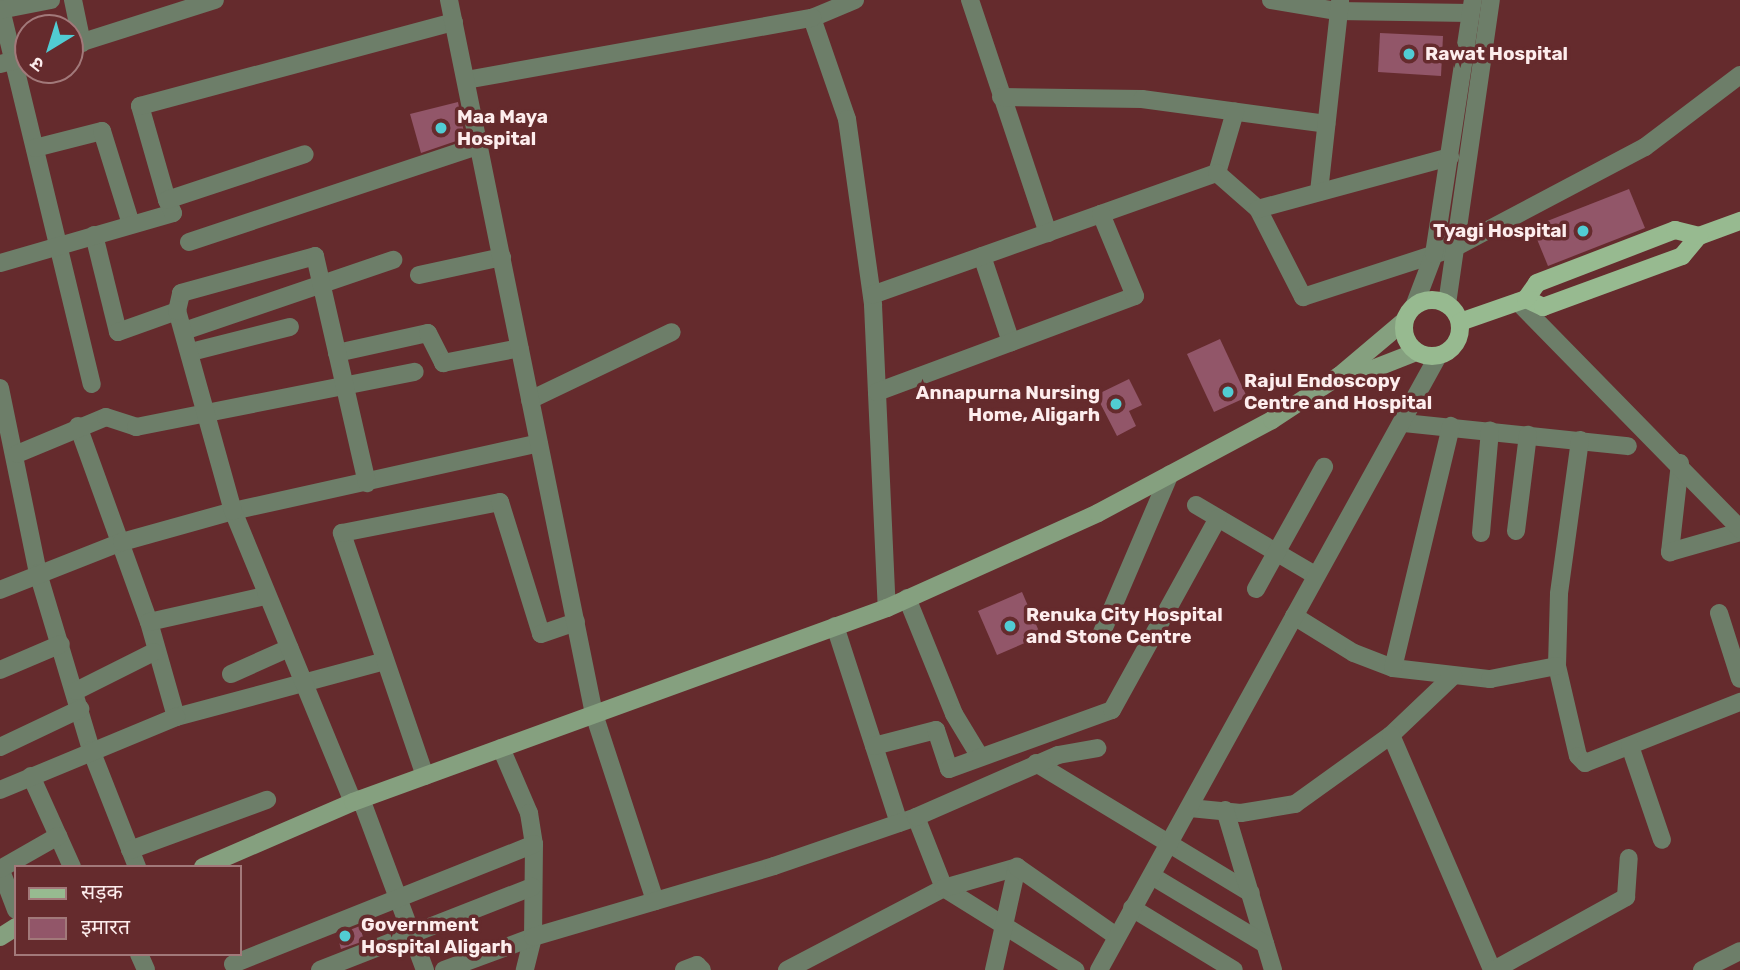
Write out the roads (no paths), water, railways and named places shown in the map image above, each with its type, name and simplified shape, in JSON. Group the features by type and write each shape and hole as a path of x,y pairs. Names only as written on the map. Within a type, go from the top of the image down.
{"main road":[{"path":"1522,300 1544,307 1682,256 1699,236 1740,221"},
{"path":"1460,322 1522,300 1536,283 1675,229 1699,236"},
{"path":"208,865 357,800 887,608 1170,474 1339,376 1352,360 1403,322 1415,304 1426,300 1447,304 1460,322 1455,343 1437,356 1416,352 1360,374 1339,376"},
{"path":"1403,322 1408,344 1416,352"}],"street":[{"path":"14,60 0,9 51,0"},
{"path":"84,41 215,0"},
{"path":"449,0 594,714 655,901"},
{"path":"466,80 811,18 834,3 855,0"},
{"path":"970,0 1048,233"},
{"path":"1271,0 1338,6 1471,7 1434,254 1415,304"},
{"path":"1447,304 1492,0"},
{"path":"1319,192 1338,6"},
{"path":"811,18 846,119 872,295 887,608"},
{"path":"0,263 173,213 140,106 454,22"},
{"path":"1217,173 1258,209 1303,297 1454,248 1645,147 1740,75"},
{"path":"20,84 92,384"},
{"path":"1001,97 1142,99 1326,124"},
{"path":"1217,173 1235,112"},
{"path":"35,148 102,131 131,225"},
{"path":"189,242 477,146"},
{"path":"167,200 305,154"},
{"path":"1258,209 1450,157"},
{"path":"872,295 1217,173"},
{"path":"877,393 1135,296 1101,214"},
{"path":"94,235 118,332 177,311"},
{"path":"367,483 315,256 181,293 177,311 187,330 203,414 233,511 265,596 357,800 425,970"},
{"path":"982,256 1011,342"},
{"path":"419,275 502,257"},
{"path":"187,330 393,260"},
{"path":"1522,300 1680,463 1740,531 1670,552 1680,463"},
{"path":"191,352 290,327"},
{"path":"530,400 672,332"},
{"path":"337,353 428,333 443,363 520,348"},
{"path":"1098,970 1190,808 1315,575 1404,423 1437,356"},
{"path":"17,454 78,426 106,417 136,427 415,372"},
{"path":"0,388 17,454 38,573 76,691 91,750 133,858 267,800"},
{"path":"1404,423 1628,446"},
{"path":"78,426 149,622 155,652 176,717"},
{"path":"1393,668 1451,426"},
{"path":"1480,533 1490,430"},
{"path":"1516,531 1528,435"},
{"path":"1580,440 1559,594 1557,666 1578,756 1585,763 1740,702"},
{"path":"0,590 122,542 233,511 539,443"},
{"path":"1256,589 1324,467"},
{"path":"1100,637 1170,474"},
{"path":"425,776 342,533 500,502 541,634 576,622"},
{"path":"1196,505 1315,575"},
{"path":"874,746 936,730 949,769 1112,710 1218,518"},
{"path":"149,622 265,596"},
{"path":"907,598 954,714 980,757"},
{"path":"1719,613 1740,679"},
{"path":"1294,617 1354,653 1393,668 1490,679 1557,666"},
{"path":"835,626 874,746 907,820 944,888 1075,970"},
{"path":"0,670 61,644"},
{"path":"231,674 289,648"},
{"path":"76,691 155,652"},
{"path":"0,790 176,717 386,661"},
{"path":"1190,808 1268,812 1295,804 1391,735 1452,676"},
{"path":"0,747 80,709"},
{"path":"1391,735 1493,970 1626,897 1629,858"},
{"path":"1630,746 1662,840"},
{"path":"501,748 529,813 534,844 533,937 525,970"},
{"path":"444,970 533,937 907,820 1036,763 1097,748"},
{"path":"1036,763 1251,893"},
{"path":"31,776 68,865"},
{"path":"1225,810 1273,970"},
{"path":"12,889 0,869 58,836"},
{"path":"233,963 534,844"},
{"path":"787,970 944,888 1017,867"},
{"path":"994,970 1017,867"},
{"path":"1017,867 1116,936"},
{"path":"1152,876 1265,944"},
{"path":"320,970 532,887"},
{"path":"1132,908 1234,970"},
{"path":"1702,970 1740,951"},
{"path":"684,970 697,965 702,970"}],"place":[{"name":"Rawat Hospital","path":"1409,54"},
{"name":"Maa Maya Hospital","path":"441,128"},
{"name":"Tyagi Hospital","path":"1583,231"},
{"name":"Rajul Endoscopy Centre and Hospital","path":"1228,392"},
{"name":"Annapurna Nursing Home, Aligarh","path":"1116,404"},
{"name":"Renuka City Hospital and Stone Centre","path":"1010,626"},
{"name":"Government Hospital Aligarh","path":"345,936"}]}
